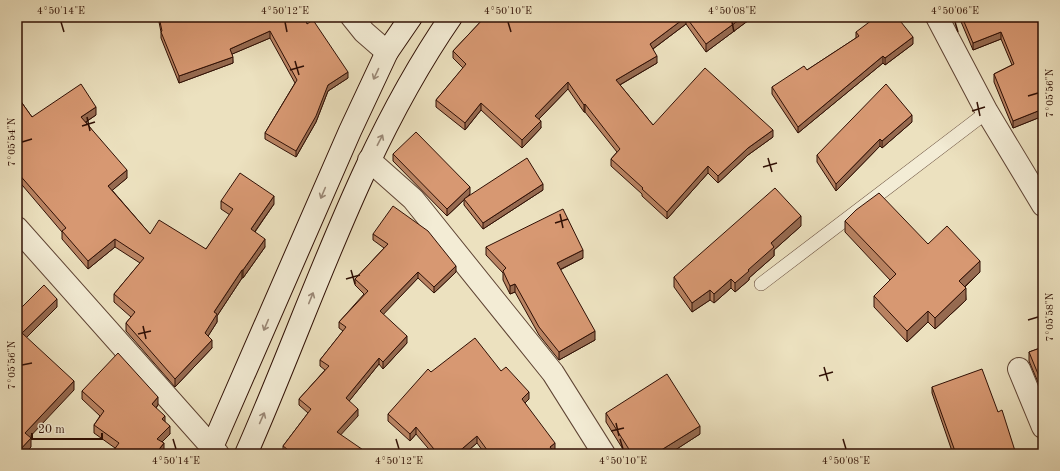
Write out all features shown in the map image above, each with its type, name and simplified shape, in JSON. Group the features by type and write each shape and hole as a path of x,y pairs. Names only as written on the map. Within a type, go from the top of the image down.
{"street":[{"path":"352,17 364,32 387,52"},
{"path":"17,228 213,452 350,131 387,52 411,17"},
{"path":"246,454 274,391 328,256 369,160 403,95 451,17"},
{"path":"937,17 988,112 1043,205"},
{"path":"369,160 413,199 553,372 604,454"},
{"path":"1019,369 1043,427"}],"lane":[{"path":"761,284 988,112"}],"building":[{"path":"159,17 305,17 307,24 313,20 348,72 328,85 316,116 296,151 265,133 297,80 270,31 230,49 233,57 179,76 161,32"},
{"path":"485,17 686,17 650,44 657,56 616,80 653,125 705,68 773,130 748,148 718,176 708,166 667,212 611,159 620,149 585,104 584,105 568,82 535,116 541,121 522,140 481,103 465,123 436,100 466,64 453,51"},
{"path":"686,17 743,17 706,44"},
{"path":"876,17 897,17 913,37 885,58 883,56 798,127 772,87 804,66 807,70 859,36 856,32"},
{"path":"962,17 1043,17 1037,20 1043,34 1043,109 1013,121 994,74 1014,64 1001,32 973,43"},
{"path":"81,84 96,107 81,117 127,170 108,186 150,234 159,220 206,249 233,209 221,201 240,173 274,196 251,229 265,239 214,312 217,314 205,333 212,340 175,379 126,323 135,312 114,294 144,258 115,239 88,261 62,231 66,228 17,172 17,96 32,117"},
{"path":"886,84 912,115 882,141 880,139 836,184 817,155"},
{"path":"416,132 470,187 447,209 393,154"},
{"path":"527,158 543,184 483,223 464,199"},
{"path":"775,188 801,216 771,243 774,247 735,283 731,279 714,294 710,290 692,303 674,277"},
{"path":"879,193 928,244 947,226 980,261 959,281 966,288 935,318 928,311 907,331 874,296 896,274 845,221 856,210"},
{"path":"393,206 428,231 456,266 434,287 418,272 380,311 407,336 383,362 379,358 346,398 358,409 337,432 369,454 283,454 287,449 283,446 311,409 299,399 329,366 320,360 346,327 339,322 368,291 355,279 388,244 373,234"},
{"path":"563,209 583,250 557,263 595,331 559,352 539,327 515,284 510,286 503,271 506,268 486,247"},
{"path":"44,285 57,299 22,333 74,381 25,433 31,438 17,453 17,301 22,307"},
{"path":"475,338 501,371 506,367 529,392 522,399 555,443 550,447 555,454 490,454 477,436 456,454 438,454 416,427 410,434 388,414 428,369 431,372"},
{"path":"1043,347 1043,386 1029,352"},
{"path":"118,353 158,397 152,404 165,416 162,419 170,426 157,439 164,443 156,453 157,454 111,454 119,443 94,425 104,411 82,391"},
{"path":"982,369 998,412 1002,410 1016,454 956,454 932,387"},
{"path":"667,374 700,426 658,452 658,454 632,454 606,413"}]}
